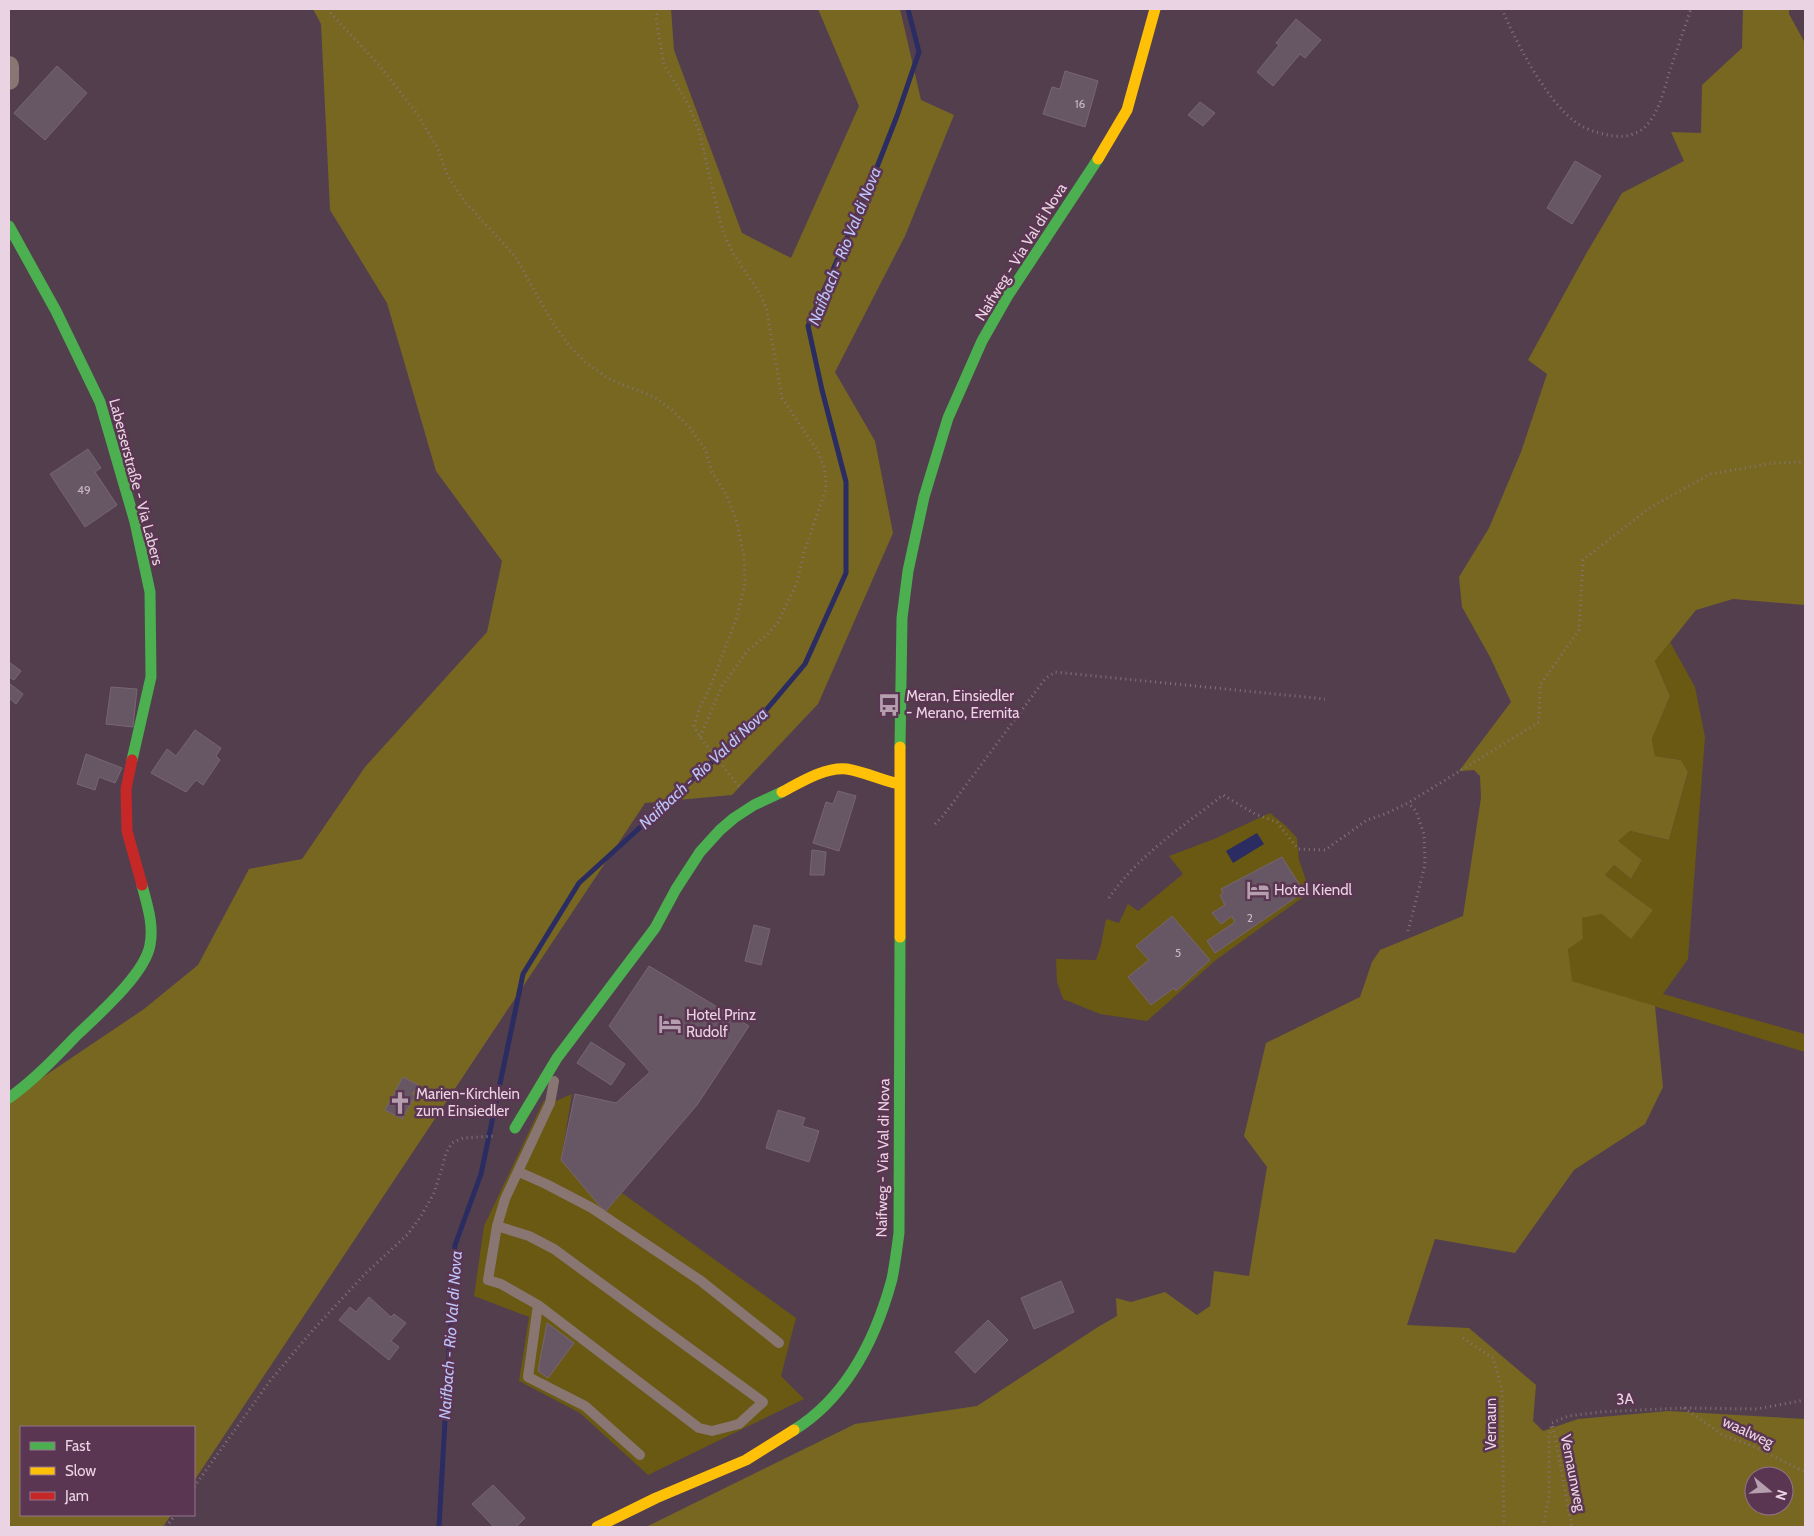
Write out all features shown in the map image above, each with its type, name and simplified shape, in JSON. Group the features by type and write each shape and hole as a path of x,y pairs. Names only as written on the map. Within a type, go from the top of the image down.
{"main road":[{"name":"Naifweg - Via Val di Nova","path":"597,1527 656,1498 746,1460 804,1423 826,1406 846,1380 864,1352 879,1320 892,1277 899,1233 899,784 902,618 907,581 924,497 948,418 982,341 1007,297 1109,143 1127,110 1155,9"},
{"name":"Laberserstraße - Via Labers","path":"9,226 56,311 100,402 135,522 150,592 151,677 126,789 127,830 151,918 150,946 139,969 120,993 27,1085 9,1098"},
{"path":"515,1128 558,1058 655,928 666,905 696,857 720,830 752,806 778,795 809,778 828,771 842,769 899,784"}],"street":[{"path":"9,66 9,80"}],"lane":[{"path":"497,1226 529,1236 554,1249 762,1402 739,1424 712,1431 699,1428 538,1305 501,1284 488,1280 497,1226 505,1199 550,1104 558,1058"},
{"path":"519,1172 592,1208 701,1281 779,1343"},
{"path":"538,1305 528,1377 585,1406 640,1455"}],"path":[{"path":"327,9 379,65 418,115 437,147 448,176 466,203 515,256 551,320 568,344 585,362 609,378 654,397 672,410 690,428 705,448 712,472 726,494 736,519 744,556 745,584 737,617 711,685 698,709 694,726 700,737 736,780"},
{"path":"659,9 656,18 664,65 688,104 699,131 722,229 733,253 760,294 766,307 782,398 818,452 826,470 826,490 804,552 797,583 787,605 778,622 766,636 748,650 722,686 700,737"},
{"path":"1502,9 1530,64 1561,109 1584,127 1600,134 1617,137 1634,134 1646,126 1655,113 1691,9"},
{"path":"1110,898 1120,882 1143,859 1223,795 1255,814 1277,822 1298,849 1326,850 1368,820 1408,804 1539,722 1540,685 1579,630 1583,560 1648,509 1710,474 1773,463 1805,462"},
{"path":"935,824 943,816 1044,679 1055,672 1325,699"},
{"path":"1408,804 1416,811 1424,834 1425,865 1408,931"},
{"path":"195,1486 270,1381 312,1330 365,1274 408,1234 434,1193 446,1153 452,1143 463,1138 500,1136"},
{"name":"Vernaun","path":"1463,1338 1493,1358 1502,1389 1504,1527"},
{"name":"3A","path":"1552,1423 1568,1416 1601,1412 1683,1408 1757,1409 1805,1400"},
{"name":"waalweg","path":"1683,1408 1723,1435 1755,1447 1805,1472"},
{"path":"1543,1527 1549,1496 1549,1437 1552,1423"},
{"name":"Vernaunweg","path":"1552,1423 1572,1527"},
{"path":"166,1527 174,1516"}],"shaded area":[{"path":"313,9 671,9 674,50 742,233 791,258 859,106 818,9 900,9 921,100 954,115 905,236 835,372 875,441 893,533 818,704 732,795 645,803 195,1479 195,1426 20,1426 20,1516 170,1516 163,1527 9,1527 9,1100 144,1009 198,965 249,869 302,859 365,767 487,632 502,561 436,471 387,303 330,210 321,24"},
{"path":"1743,9 1789,9 1789,14 1805,43 1805,605 1733,599 1696,610 1655,661 1670,696 1652,739 1655,756 1681,760 1688,772 1669,840 1630,831 1618,841 1642,860 1631,879 1614,865 1605,875 1653,910 1631,939 1602,914 1582,918 1583,939 1568,949 1572,981 1655,1006 1663,1087 1645,1124 1574,1170 1515,1253 1435,1239 1407,1325 1469,1328 1536,1385 1533,1421 1543,1431 1578,1419 1668,1411 1805,1419 1805,1527 646,1527 855,1424 977,1406 1117,1316 1116,1298 1131,1302 1165,1292 1197,1315 1210,1306 1214,1271 1249,1276 1267,1167 1244,1136 1266,1043 1360,997 1372,962 1380,950 1463,916 1481,798 1480,776 1474,770 1459,771 1511,702 1490,657 1462,607 1459,577 1489,528 1521,452 1547,374 1528,360 1622,193 1684,161 1671,132 1701,133 1702,85 1742,48"},
{"path":"1670,642 1695,687 1705,737 1688,959 1663,994 1805,1034 1805,1052 1571,981 1568,948 1583,939 1581,918 1601,914 1653,910 1605,875 1614,865 1631,879 1642,860 1617,841 1630,831 1669,840 1688,773 1681,760 1655,756 1652,739 1670,696 1655,661"},
{"path":"1270,813 1297,838 1299,860 1310,892 1216,960 1147,1021 1100,1014 1063,999 1057,982 1056,959 1096,960 1106,919 1119,923 1128,904 1138,911 1183,874 1169,856 1214,839"},
{"path":"1257,833 1264,844 1233,863 1226,851"},
{"path":"572,1094 561,1160 606,1211 622,1193 796,1318 781,1376 804,1399 648,1475 580,1413 519,1381 529,1317 474,1296 484,1226 544,1100 551,1103"}],"building":[{"path":"1296,19 1321,40 1305,58 1300,54 1273,86 1257,72 1279,45 1276,43"},
{"path":"57,66 87,93 45,140 14,113"},
{"path":"1065,71 1098,81 1085,127 1043,114 1052,87 1060,89"},
{"path":"1200,102 1215,113 1203,126 1188,115"},
{"path":"1575,161 1601,176 1572,224 1547,208"},
{"path":"88,449 101,468 95,472 117,505 85,527 50,474"},
{"path":"9,662 21,671 14,680 9,677"},
{"path":"9,683 23,694 16,704 9,698"},
{"path":"111,687 137,689 133,727 106,724"},
{"path":"195,730 221,748 216,756 220,760 203,785 196,780 186,792 151,773 167,749 176,756"},
{"path":"86,754 122,768 115,783 99,777 95,790 77,784"},
{"path":"838,791 856,796 839,851 813,843 826,802 833,804"},
{"path":"812,850 826,852 824,875 810,875"},
{"path":"1282,857 1304,892 1215,953 1207,941 1235,922 1232,916 1221,924 1212,913 1225,905 1220,895 1223,893 1221,889"},
{"path":"1172,916 1210,960 1176,991 1174,988 1151,1005 1128,977 1149,960 1136,946"},
{"path":"754,925 770,929 761,965 745,961"},
{"path":"649,966 749,1026 697,1105 605,1212 561,1160 575,1094 616,1103 650,1072 609,1026"},
{"path":"591,1042 625,1064 611,1085 577,1063"},
{"name":"Marien-Kirchlein zum Einsiedler","path":"403,1077 420,1086 417,1092 414,1091 412,1094 415,1096 402,1119 385,1110"},
{"path":"778,1110 805,1118 802,1126 819,1131 809,1162 766,1148"},
{"path":"1061,1281 1074,1312 1034,1329 1021,1298"},
{"path":"369,1297 391,1317 394,1314 406,1323 391,1341 399,1347 389,1360 339,1320 350,1307 356,1312"},
{"path":"988,1320 1008,1340 975,1373 955,1352"},
{"path":"547,1323 574,1343 548,1378 538,1371"},
{"path":"493,1485 525,1518 516,1527 494,1527 472,1504"}],"waterway":[{"name":"Naifbach - Rio Val di Nova","path":"439,1527 455,1245 481,1174 523,974 579,883 756,722 805,664 846,573 846,482 822,390 808,326 866,195 897,116 919,52 908,9"}],"traffic: fast":[{"path":"900,747 902,618 908,571 924,497 948,418 982,341 1007,297 1098,159"},
{"path":"9,226 56,311 100,402 135,522 150,592 151,677 132,760"},
{"path":"515,1128 557,1058 655,928 676,889 700,852 734,818 754,805 782,792"},
{"path":"9,1098 27,1084 108,1006 139,968 146,956 151,937 149,915 142,885"},
{"path":"794,1430 829,1401 857,1364 877,1323 892,1279 899,1233 900,937"}],"traffic: slow":[{"path":"1098,159 1127,110 1155,9"},
{"path":"900,747 900,937"},
{"path":"782,792 813,776 838,769 854,770 899,784"},
{"path":"597,1527 656,1498 746,1460 794,1430"}],"traffic: jam":[{"path":"132,760 126,789 127,831 142,885"}],"place":[{"name":"Meran, Einsiedler - Merano, Eremita","path":"889,705"},
{"name":"Hotel Kiendl","path":"1258,890"},
{"name":"Hotel Prinz Rudolf","path":"670,1024"},
{"name":"Marien-Kirchlein zum Einsiedler","path":"400,1103"}]}
